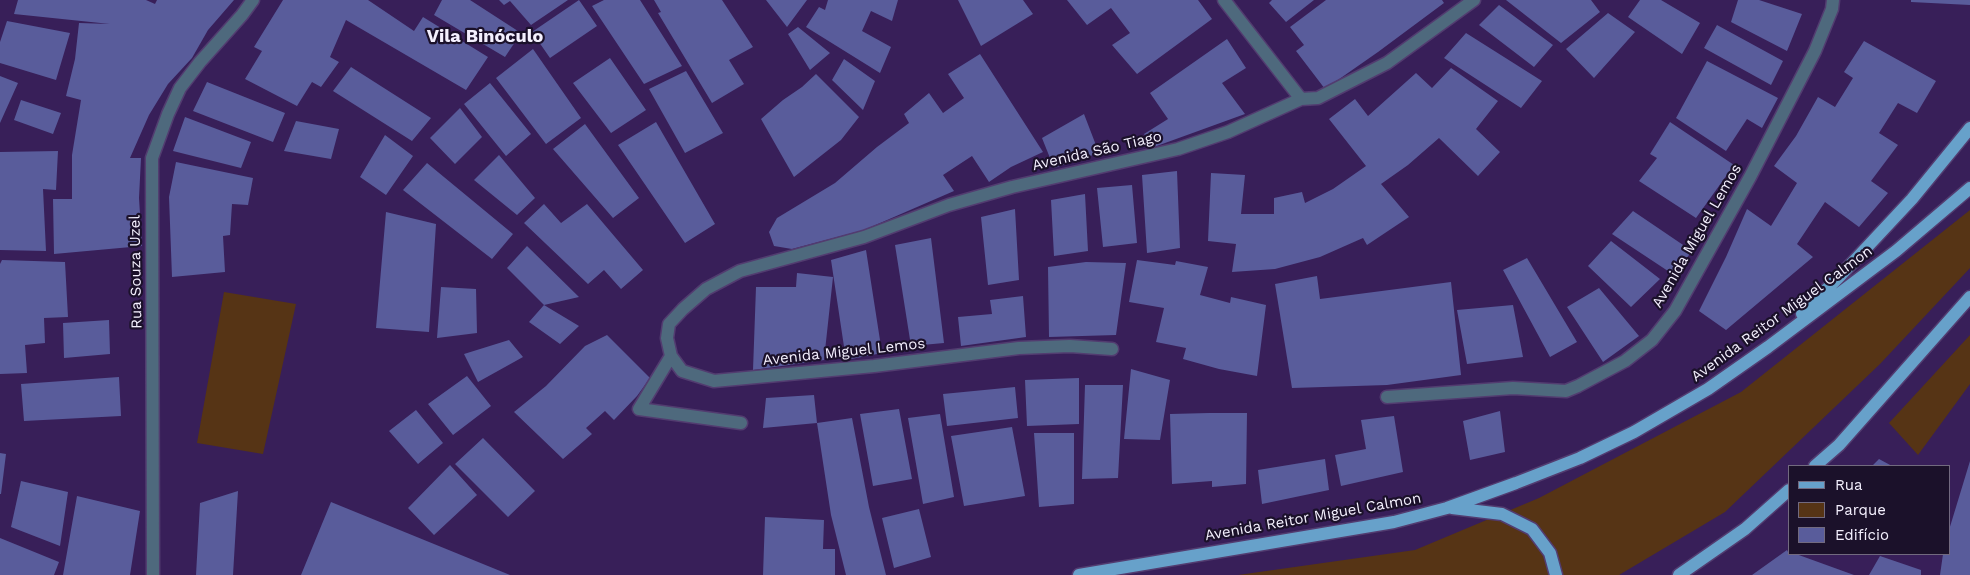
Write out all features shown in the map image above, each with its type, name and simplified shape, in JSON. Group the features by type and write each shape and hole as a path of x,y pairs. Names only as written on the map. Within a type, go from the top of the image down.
{"main road":[{"path":"1768,347 1840,276 1912,199 1970,128"},
{"name":"Avenida Reitor Miguel Calmon","path":"1079,575 1394,522 1447,508 1516,484 1580,458 1634,432 1708,389 1768,347 1896,251 1970,188"},
{"path":"1816,465 1839,444 1970,297"},
{"path":"1680,575 1745,529 1788,491"},
{"path":"1447,508 1502,514 1532,529 1550,552 1556,575"}],"street":[{"name":"Rua Souza Uzel","path":"153,575 152,158 180,88 253,0"},
{"path":"1224,0 1301,99"},
{"name":"Avenida São Tiago","path":"671,356 667,338 669,324 706,290 740,271 864,237 949,205 1012,187 1178,149 1228,132 1301,99 1318,98 1387,63 1474,0"},
{"name":"Avenida Miguel Lemos","path":"1387,397 1513,388 1566,391 1625,361 1652,340 1675,311 1750,177 1815,51 1832,10 1833,0"},
{"name":"Avenida Miguel Lemos","path":"671,356 682,371 714,381 874,366 1019,348 1070,346 1112,349"},
{"path":"671,356 639,409 741,423"}],"green space":[{"path":"1970,210 1970,268 1880,364 1725,512 1619,575 1238,575 1415,550 1539,498 1741,392"},
{"path":"224,292 296,304 263,454 197,443"},
{"path":"1970,335 1970,384 1918,455 1889,423"}],"building":[{"path":"18,0 146,0 155,4 157,0 234,0 208,30 192,58 168,84 149,115 130,158 141,158 139,198 142,246 54,254 53,199 72,199 72,155 81,100 66,96 75,59 79,23 110,24 14,14"},
{"path":"283,0 368,0 414,31 423,17 488,57 466,90 346,20 330,57 339,62 321,87 312,82 297,106 245,79 262,51 254,47"},
{"path":"442,0 470,0 521,33 505,57 434,15"},
{"path":"499,0 568,0 531,25 510,1 504,5"},
{"path":"579,0 597,26 550,58 532,32"},
{"path":"604,0 640,0 682,66 644,84 592,6"},
{"path":"654,0 722,0 753,47 729,60 744,84 712,103 658,13 661,12"},
{"path":"766,0 807,0 787,27"},
{"path":"828,0 898,0 892,21 871,11 862,31 891,47 880,73 806,27 819,7 825,10"},
{"path":"958,0 1023,0 1033,14 981,46"},
{"path":"1067,0 1198,0 1212,19 1137,74 1112,45 1130,33 1111,8 1087,25"},
{"path":"1272,0 1314,0 1286,22 1269,3"},
{"path":"1326,0 1442,0 1444,3 1325,89 1296,51 1304,45 1290,27"},
{"path":"1506,0 1591,0 1600,12 1561,43"},
{"path":"1640,0 1661,0 1700,23 1682,54 1628,17"},
{"path":"1738,0 1759,0 1802,14 1787,51 1731,22"},
{"path":"1911,0 1970,0 1970,5 1911,2"},
{"path":"1499,5 1553,45 1534,67 1479,25"},
{"path":"1608,13 1635,32 1594,78 1566,49"},
{"path":"7,21 70,33 56,80 0,63 0,42"},
{"path":"1717,25 1783,61 1771,85 1704,48"},
{"path":"798,27 830,53 810,70 788,34"},
{"path":"1466,33 1542,81 1521,108 1444,58"},
{"path":"1227,39 1246,68 1222,83 1245,114 1154,147 1144,134 1168,119 1150,93"},
{"path":"1864,41 1936,81 1917,113 1898,103 1879,133 1898,145 1871,181 1888,193 1859,227 1825,202 1797,244 1813,257 1726,330 1699,311 1747,209 1771,226 1797,183 1774,166 1796,136 1818,97 1835,107 1853,78 1844,72"},
{"path":"533,49 581,118 546,144 496,78"},
{"path":"980,54 1043,152 1011,167 989,182 972,156 943,175 954,191 864,230 792,249 774,246 769,232 777,218 835,183 877,147 909,123 904,114 929,93 943,113 964,98 948,74"},
{"path":"610,58 646,110 611,133 573,83"},
{"path":"844,59 875,81 863,110 832,80"},
{"path":"1707,61 1778,98 1762,128 1747,119 1726,151 1676,118"},
{"path":"351,67 431,118 412,141 333,91"},
{"path":"1451,68 1498,101 1476,129 1500,152 1478,176 1439,138 1408,165 1381,184 1409,217 1367,245 1363,238 1320,257 1275,269 1232,272 1236,244 1208,241 1211,173 1245,175 1241,214 1274,214 1274,198 1302,192 1305,203 1333,189 1366,166 1329,119 1355,99 1368,116 1416,73 1432,88"},
{"path":"686,71 723,133 685,153 649,89"},
{"path":"816,74 859,117 841,140 794,177 761,119"},
{"path":"0,76 18,83 0,123"},
{"path":"207,82 285,113 273,142 193,111"},
{"path":"490,83 531,134 506,156 464,104"},
{"path":"21,100 61,113 53,134 14,120"},
{"path":"460,108 482,137 455,164 430,138"},
{"path":"1084,114 1099,153 1054,168 1042,138"},
{"path":"185,117 251,142 241,168 173,151"},
{"path":"296,121 339,129 331,159 284,151"},
{"path":"656,122 715,224 685,243 618,145"},
{"path":"1670,122 1734,165 1696,218 1639,181 1657,158 1650,154"},
{"path":"585,124 639,198 613,218 553,149"},
{"path":"385,135 413,156 386,195 360,177"},
{"path":"58,151 56,190 43,189 46,251 0,250 0,152"},
{"path":"499,155 535,198 517,215 474,180"},
{"path":"176,162 253,178 248,205 232,204 230,235 223,236 225,272 172,277 169,197"},
{"path":"427,163 513,234 492,259 403,190"},
{"path":"1177,171 1180,248 1147,253 1142,175"},
{"path":"1132,185 1137,243 1103,247 1097,188"},
{"path":"1085,194 1088,251 1054,256 1051,200"},
{"path":"544,204 561,223 587,204 643,270 621,289 604,270 588,284 524,223"},
{"path":"1015,209 1019,280 988,285 981,217"},
{"path":"1633,211 1692,251 1674,275 1612,234"},
{"path":"386,212 436,224 429,332 376,328"},
{"path":"931,238 944,343 911,346 895,245"},
{"path":"1611,241 1660,279 1631,307 1588,266"},
{"path":"527,246 579,297 544,305 507,268"},
{"path":"866,250 882,353 846,360 831,260"},
{"path":"1527,258 1577,342 1550,357 1503,270"},
{"path":"2,260 65,262 68,317 44,318 45,343 25,345 27,373 0,374 0,264"},
{"path":"1137,260 1175,265 1176,261 1208,267 1200,295 1230,303 1231,297 1266,305 1257,376 1219,369 1183,359 1186,348 1156,342 1164,308 1129,302"},
{"path":"1086,262 1126,263 1116,335 1049,337 1048,267"},
{"path":"797,273 833,277 824,360 753,370 756,287 796,287"},
{"path":"1317,276 1320,299 1451,282 1461,375 1387,385 1292,388 1275,284"},
{"path":"441,287 476,289 477,333 437,338"},
{"path":"1599,288 1639,336 1603,362 1567,307"},
{"path":"1023,296 1026,337 961,346 958,317 992,314 990,300"},
{"path":"544,305 579,326 560,344 529,322"},
{"path":"1513,305 1523,357 1467,364 1457,310"},
{"path":"109,320 110,354 64,358 63,323"},
{"path":"607,335 650,378 637,396 614,420 605,411 586,428 592,434 563,459 514,412 546,386 585,346"},
{"path":"509,340 523,357 478,382 464,354"},
{"path":"1131,369 1170,380 1160,440 1124,439"},
{"path":"467,376 491,406 453,435 428,404"},
{"path":"119,377 121,416 24,421 21,384"},
{"path":"1079,378 1079,424 1027,426 1025,380"},
{"path":"1085,385 1123,385 1118,478 1082,479"},
{"path":"1015,387 1018,418 947,426 943,394"},
{"path":"814,395 817,423 763,428 766,398"},
{"path":"899,409 912,479 873,486 860,414"},
{"path":"416,410 443,443 418,464 389,431"},
{"path":"1500,411 1505,452 1470,460 1463,421"},
{"path":"1247,413 1246,484 1212,487 1212,481 1172,484 1170,414"},
{"path":"940,414 954,497 923,504 908,418"},
{"path":"1394,416 1403,472 1341,486 1335,455 1366,449 1361,420"},
{"path":"852,418 869,507 886,575 846,575 831,515 817,423"},
{"path":"1012,427 1025,496 964,506 951,436"},
{"path":"1034,433 1074,433 1074,504 1039,507"},
{"path":"483,438 535,491 508,517 455,464"},
{"path":"0,453 6,454 1,494 0,494"},
{"path":"1325,459 1329,490 1262,504 1258,470"},
{"path":"1879,459 1890,465 1873,465"},
{"path":"1970,461 1970,575 1940,575 1943,555 1950,555 1950,527"},
{"path":"450,465 477,495 434,535 408,508"},
{"path":"21,481 68,492 60,546 11,527"},
{"path":"238,491 233,575 196,575 200,503"},
{"path":"77,496 140,511 130,575 63,575"},
{"path":"331,502 510,575 301,575"},
{"path":"919,509 931,557 894,568 882,518"},
{"path":"765,517 824,520 823,549 835,549 835,575 763,575"},
{"path":"0,538 59,562 54,575 0,575"},
{"path":"1787,550 1788,555 1799,555 1854,575 1752,575"},
{"path":"1880,556 1921,570 1921,575 1869,575"}],"district":[{"name":"Vila Binóculo","path":"485,37"}]}
